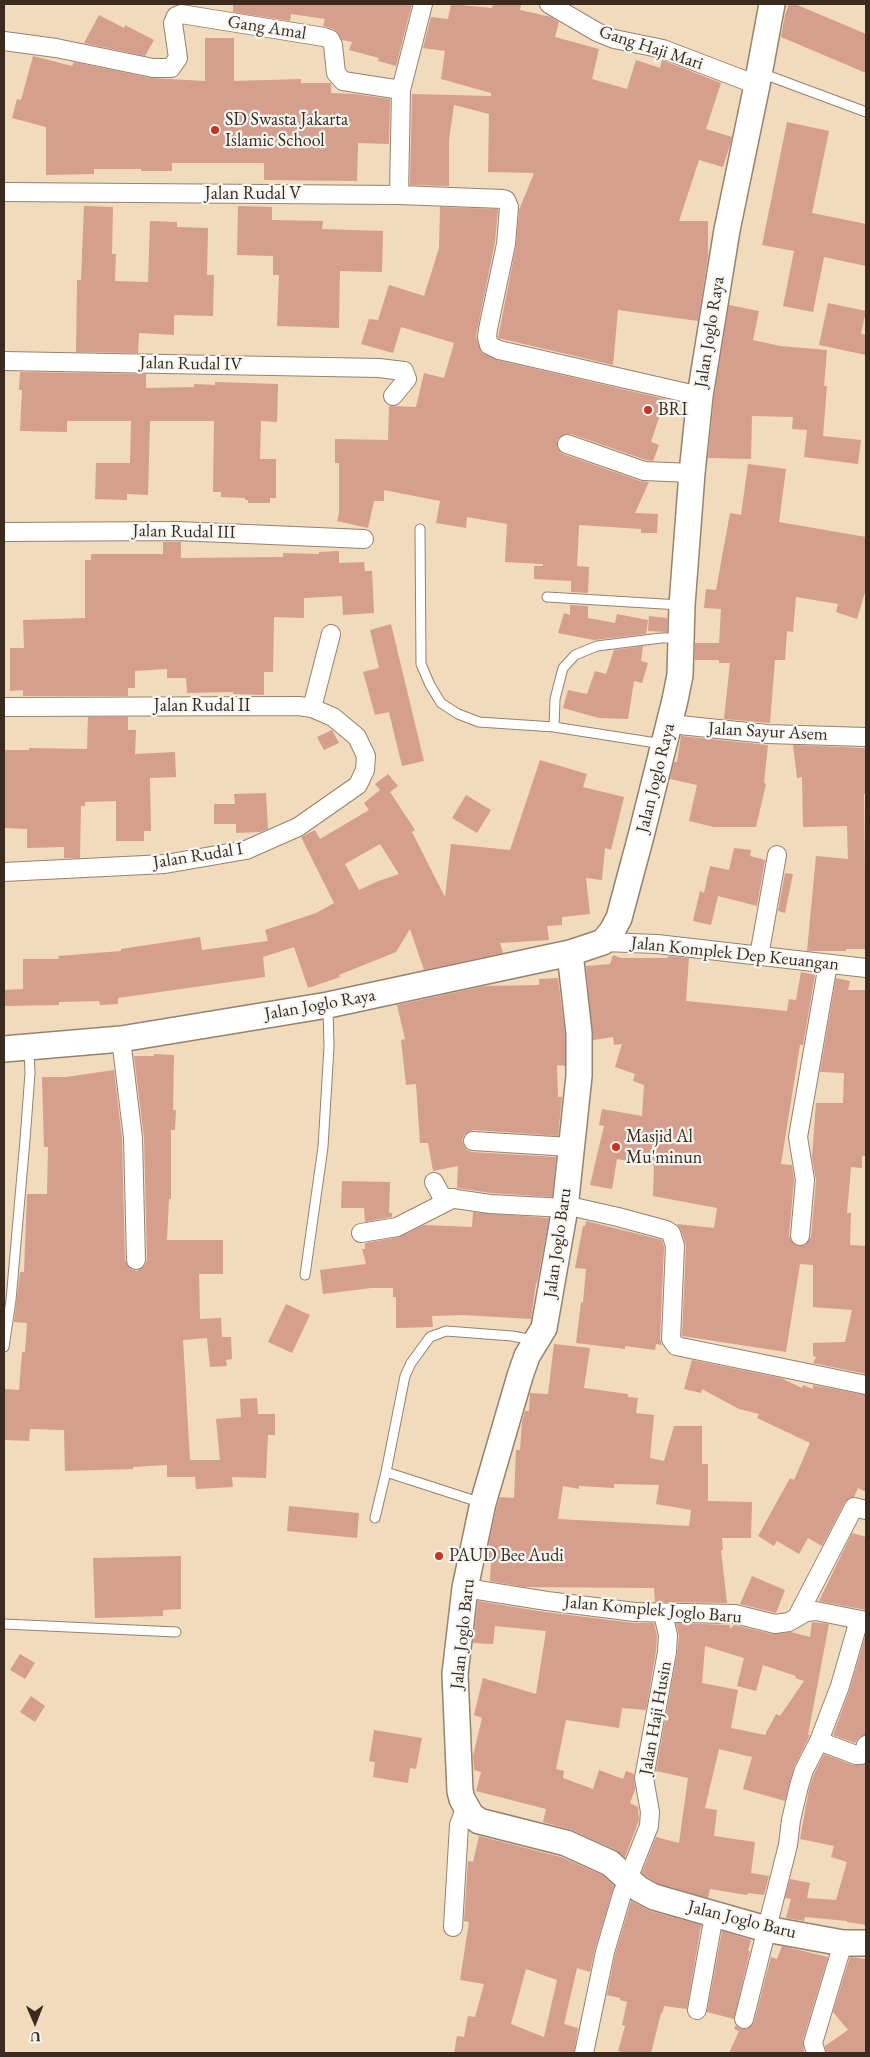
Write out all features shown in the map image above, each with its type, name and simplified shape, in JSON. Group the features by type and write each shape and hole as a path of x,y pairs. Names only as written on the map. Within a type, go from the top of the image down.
{"main road":[{"name":"Jalan Joglo Raya","path":"4,1049 120,1039 328,1005 570,953 603,942 612,931 619,918 668,734 680,675 682,605 700,396 727,230 772,4"},
{"name":"Jalan Joglo Baru","path":"570,953 579,1033 579,1067 565,1207 549,1308 544,1328 527,1356 520,1376 483,1503 465,1588 456,1674 460,1791 470,1815 479,1821 566,1843 610,1863 639,1889 654,1897 766,1930 855,1943"}],"street":[{"path":"398,194 401,90 423,4"},
{"name":"Gang Haji Mari","path":"549,4 597,32 614,39 663,49 758,79"},
{"name":"Gang Amal","path":"4,41 56,48 153,68 171,68 178,58 173,23 176,16 181,14 330,39 333,46 336,73 343,81 401,90"},
{"name":"Jalan Rudal V","path":"4,192 398,194 506,200 509,208 506,244 488,329 489,345 499,350 700,396"},
{"name":"Jalan Rudal IV","path":"4,361 379,368 404,371 407,379 393,396"},
{"path":"567,444 644,471 692,472"},
{"name":"Jalan Rudal III","path":"4,532 177,531 364,539"},
{"path":"312,708 331,634"},
{"name":"Jalan Rudal II","path":"4,707 299,706 312,708 334,717 357,737 366,756 365,770"},
{"name":"Jalan Sayur Asem","path":"668,734 866,737"},
{"name":"Jalan Rudal I","path":"4,872 165,864 246,850 298,827 358,784 365,770"},
{"path":"759,956 777,855"},
{"name":"Jalan Komplek Dep Keuangan","path":"603,942 657,944 866,968"},
{"path":"800,1236 805,1180 798,1137 828,964"},
{"path":"120,1039 133,1138 136,1260"},
{"path":"473,1141 570,1147"},
{"path":"434,1182 442,1197 490,1204 565,1207 618,1216 666,1230 671,1233 675,1246 671,1339 676,1346 866,1385"},
{"path":"361,1233 397,1226 454,1198"},
{"path":"798,1615 854,1507 866,1510"},
{"name":"Jalan Komplek Joglo Baru","path":"465,1588 635,1612 735,1614 775,1624 789,1622 798,1615 816,1611 863,1620"},
{"name":"Jalan Haji Husin","path":"584,2053 605,1952 628,1879 649,1826 650,1812 644,1778 668,1652 668,1635 663,1614"},
{"path":"744,2019 788,1845 791,1820 799,1786 804,1770 819,1741 863,1620"},
{"path":"819,1741 856,1755 861,1755 866,1746"},
{"path":"453,1928 459,1825 466,1806"},
{"path":"697,2010 714,1914"},
{"path":"816,2053 813,2043 855,1943"}],"lane":[{"path":"758,79 866,112"},
{"path":"420,529 421,664 430,685 441,703 454,712 479,722 668,734"},
{"path":"547,597 682,605"},
{"path":"554,727 555,699 563,668 575,654 596,646 661,638 682,638"},
{"path":"305,1275 322,1147 328,1047 328,1005"},
{"path":"4,1347 11,1300 26,1140 30,1073 29,1047"},
{"path":"375,1518 405,1376 411,1362 430,1337 446,1330 512,1336 536,1341"},
{"path":"386,1472 483,1503"},
{"path":"4,1624 176,1632"}],"building":[{"path":"233,4 412,4 396,66 378,61 379,58 349,50 352,42 342,40 334,29 323,26 325,19 291,14 290,21 233,12"},
{"path":"451,4 492,8 493,4 521,4 520,10 551,17 559,22 555,37 599,49 592,79 627,89 636,60 660,68 662,60 721,83 706,129 732,137 730,145 723,167 699,160 679,221 708,221 708,256 698,321 618,310 613,365 498,338 516,246 519,210 534,173 488,172 489,114 454,105 449,140 449,186 410,185 412,94 491,96 491,93 441,79 445,51 423,48 431,17 448,19"},
{"path":"789,4 795,4 866,34 866,73 781,37"},
{"path":"99,15 124,28 125,25 154,40 145,56 84,43"},
{"path":"205,38 234,38 234,81 301,79 301,83 331,83 331,93 390,99 389,144 358,143 357,181 264,180 264,163 172,163 172,171 94,169 94,174 46,175 46,127 12,118 17,99 21,100 33,56 72,66 74,62 151,78 205,81"},
{"path":"787,122 829,131 812,213 866,224 866,266 824,257 813,312 783,306 794,251 762,245"},
{"path":"84,206 113,207 112,254 116,254 115,281 148,282 150,221 177,222 177,227 208,228 207,275 214,275 213,316 176,315 174,316 174,335 139,333 138,353 76,352 77,280 81,280"},
{"path":"238,206 272,207 272,220 323,221 322,229 383,231 382,272 340,271 339,328 277,326 279,275 273,275 273,256 237,255"},
{"path":"440,207 498,209 495,242 476,336 481,352 497,360 665,399 651,442 659,445 653,461 571,434 565,434 557,440 557,446 563,454 640,481 649,482 635,513 658,514 657,533 641,533 641,529 579,525 577,566 589,567 588,593 571,592 571,581 534,579 534,566 543,566 543,564 505,562 507,524 467,517 466,528 436,523 440,501 384,490 384,501 374,501 368,528 337,521 339,513 339,463 335,463 335,439 388,440 389,406 416,407 424,373 444,378 454,343 401,327 393,353 361,344 369,319 378,320 389,285 424,296 439,248"},
{"path":"828,303 866,311 861,334 866,335 866,355 819,345"},
{"path":"729,305 759,311 753,340 780,346 827,350 824,386 827,386 823,436 861,440 858,464 804,457 807,430 792,429 793,417 752,416 751,459 708,458 714,398"},
{"path":"20,372 146,374 146,388 194,387 194,384 215,385 215,382 278,384 277,422 261,421 260,459 276,459 276,498 270,498 270,503 248,503 248,500 245,500 245,498 221,497 221,492 213,492 214,421 150,421 148,495 127,494 127,500 95,499 96,463 130,463 131,421 67,421 67,432 20,431 22,390 19,390"},
{"path":"748,464 786,469 779,522 866,537 866,589 857,619 836,612 838,604 796,597 793,632 787,631 785,660 775,660 770,723 724,719 730,663 719,663 719,660 695,660 695,643 719,643 721,609 704,608 706,589 716,590 730,513 741,515"},
{"path":"163,542 181,542 181,558 283,557 283,553 319,554 319,552 339,551 339,563 364,562 365,571 372,571 374,613 343,615 342,596 304,598 304,618 274,617 273,672 264,672 264,695 233,694 233,692 187,693 186,678 167,678 167,669 135,671 135,688 128,688 128,696 23,696 23,690 10,691 10,648 24,648 23,620 85,618 85,560 91,560 91,554 163,554"},
{"path":"570,605 588,606 588,618 615,623 617,614 648,620 646,634 594,640 558,633 564,613 570,615"},
{"path":"649,616 667,618 667,632 648,631"},
{"path":"391,624 424,761 402,766 389,712 375,715 363,672 379,668 370,630"},
{"path":"643,646 641,661 648,663 642,683 634,681 628,719 599,718 563,708 568,690 587,694 595,671 606,674 614,650"},
{"path":"88,717 128,717 128,730 136,730 135,754 175,752 176,777 150,778 151,831 144,831 144,841 116,841 116,801 85,802 85,806 81,806 80,858 64,858 64,847 27,848 27,829 4,828 4,750 29,750 29,748 87,749"},
{"path":"332,730 339,743 324,750 317,737"},
{"path":"681,736 768,745 764,783 766,784 756,827 714,827 689,821 697,785 670,779 674,762 677,762"},
{"path":"793,745 866,748 866,794 864,794 866,949 807,951 816,856 848,859 847,826 803,827 802,777 797,778"},
{"path":"540,760 587,774 583,787 624,797 611,850 605,848 602,880 586,878 590,914 562,917 562,925 547,926 549,940 500,943 503,953 424,970 410,929 396,952 339,975 340,977 308,988 294,947 263,957 265,977 118,998 118,1004 100,1005 99,1001 59,1002 59,1005 4,1006 4,990 23,989 23,959 59,959 58,956 121,951 121,949 200,937 202,950 268,941 265,930 316,913 334,903 301,837 315,830 320,839 369,810 364,803 380,790 375,784 388,774 398,786 390,792 415,830 412,832 445,897 451,844 510,850","holes":["380,844 399,874 359,890 345,864"]},
{"path":"266,793 268,829 260,832 236,833 236,824 214,824 214,804 235,804 234,794"},
{"path":"466,795 491,810 477,833 452,818"},
{"path":"734,848 751,850 750,856 765,860 757,906 718,896 711,925 693,921 700,891 704,893 710,866 729,870"},
{"path":"785,873 793,874 785,913 778,911"},
{"path":"613,955 621,958 668,958 668,956 689,958 686,1001 787,1011 789,999 796,1000 801,972 815,975 803,1045 800,1045 781,1164 792,1165 794,1180 789,1236 794,1244 799,1246 805,1245 811,1237 816,1181 812,1158 816,1103 843,1103 844,1073 820,1072 836,978 850,981 848,990 866,990 866,1156 862,1156 862,1168 851,1167 847,1213 851,1213 850,1245 866,1246 866,1374 813,1363 816,1357 813,1356 813,1343 845,1342 852,1310 813,1307 813,1265 800,1264 786,1352 682,1336 686,1246 677,1224 714,1228 717,1208 653,1196 654,1165 617,1159 612,1189 590,1185 604,1126 599,1125 602,1109 642,1116 644,1085 633,1081 635,1074 615,1067 622,1044 614,1045 613,1037 593,1040 586,966 610,964"},
{"path":"558,978 565,1034 565,1066 557,1065 558,1097 562,1097 558,1136 473,1130 464,1135 462,1141 467,1150 472,1152 556,1157 552,1197 491,1193 457,1188 458,1166 433,1171 428,1143 420,1143 416,1084 406,1085 401,1040 405,1039 397,1005 485,986 539,985 539,979"},
{"path":"154,1054 174,1055 173,1110 176,1110 175,1130 171,1130 171,1199 169,1199 167,1240 223,1240 223,1274 199,1274 200,1319 221,1318 222,1337 231,1337 232,1359 226,1360 227,1366 210,1367 207,1338 183,1340 190,1460 220,1460 216,1419 241,1417 240,1399 257,1398 258,1414 275,1414 275,1435 268,1435 266,1478 232,1477 233,1487 196,1489 195,1477 167,1477 167,1465 133,1467 133,1469 65,1471 64,1430 30,1429 29,1441 4,1440 4,1389 19,1390 22,1352 25,1352 27,1323 14,1322 20,1272 24,1272 27,1194 47,1194 48,1147 44,1147 42,1077 66,1077 114,1070 122,1139 125,1260 131,1269 137,1271 145,1265 147,1260 144,1138 134,1056 154,1056"},
{"path":"342,1181 390,1182 389,1213 392,1213 392,1217 365,1222 364,1208 341,1208"},
{"path":"473,1212 549,1218 531,1319 463,1315 432,1316 433,1327 396,1328 396,1297 393,1297 393,1288 371,1288 323,1294 320,1270 366,1264 362,1249 365,1249 365,1243 399,1237 424,1225 472,1227"},
{"path":"586,1221 662,1240 664,1247 660,1339 662,1345 656,1344 655,1350 625,1346 625,1349 576,1343 581,1302 583,1303 586,1269 575,1268 583,1226 585,1226"},
{"path":"286,1304 310,1315 292,1353 268,1342"},
{"path":"554,1344 590,1348 584,1388 628,1394 628,1397 638,1398 636,1413 654,1415 650,1458 664,1461 674,1426 702,1426 702,1464 708,1464 708,1501 752,1502 751,1538 722,1538 723,1550 721,1550 727,1603 655,1602 654,1588 524,1587 490,1581 491,1562 485,1562 500,1497 514,1498 516,1450 520,1450 522,1422 525,1411 529,1411 530,1393 548,1394","holes":["614,1484 659,1485 656,1504 691,1510 689,1526 558,1519 563,1486 579,1489 579,1486 614,1488"]},
{"path":"692,1360 781,1378 802,1388 803,1385 813,1389 813,1385 866,1395 866,1492 858,1488 854,1497 845,1502 822,1546 808,1538 799,1554 777,1541 774,1546 758,1536 790,1478 794,1480 810,1443 757,1418 759,1414 739,1409 702,1389 701,1393 684,1389"},
{"path":"289,1506 359,1513 357,1538 287,1531"},
{"path":"852,1533 866,1537 866,1610 819,1601"},
{"path":"181,1556 181,1609 163,1610 163,1616 95,1618 93,1558"},
{"path":"752,1576 785,1590 776,1613 740,1604"},
{"path":"478,1601 545,1612 634,1623 654,1623 657,1636 656,1651 646,1710 622,1708 619,1728 566,1720 556,1769 564,1771 563,1778 593,1789 599,1770 623,1779 626,1771 634,1774 635,1790 630,1803 638,1807 639,1820 625,1857 616,1850 572,1830 543,1822 546,1809 476,1791 481,1772 474,1770 473,1756 482,1718 474,1715 483,1678 536,1694 546,1631 495,1626 493,1644 473,1643"},
{"path":"812,1622 829,1624 808,1735 810,1735 794,1767 785,1801 743,1789 752,1757 719,1749 705,1808 717,1810 714,1836 755,1842 751,1873 769,1876 764,1895 748,1893 747,1895 710,1889 708,1898 659,1884 647,1877 642,1872 656,1837 679,1843 688,1778 656,1771 677,1654 679,1636 676,1623 730,1625 730,1629 734,1625 772,1634 791,1632 810,1637","holes":["705,1646 744,1658 737,1686 756,1691 763,1665 796,1676 795,1678 804,1681 780,1716 776,1714 765,1735 731,1728 738,1690 702,1683"]},
{"path":"866,1633 866,1735 859,1737 855,1743 833,1735 850,1689"},
{"path":"20,1654 35,1663 25,1679 10,1670"},
{"path":"31,1696 45,1706 35,1722 20,1712"},
{"path":"374,1730 422,1738 416,1769 410,1768 408,1783 373,1777 375,1762 369,1761"},
{"path":"824,1754 853,1765 866,1764 866,1925 805,1917 804,1921 786,1918 791,1899 785,1898 790,1879 810,1883 807,1898 836,1900 847,1862 831,1857 834,1846 800,1839 809,1789"},
{"path":"479,1836 561,1857 602,1875 614,1886 590,1972 577,1968 564,2024 578,2028 574,2053 454,2053 457,2036 464,2037 468,2016 475,2017 484,1984 460,1980 469,1922 464,1921 468,1861 473,1862","holes":["526,1969 557,1980 544,2037 511,2024"]},
{"path":"631,1901 650,1911 701,1925 687,2009 664,2006 651,2053 618,2051 625,2026 622,2025 627,2002 607,1995 615,1955"},
{"path":"722,1931 751,1940 734,2019 707,2012"},
{"path":"782,1946 828,1957 803,2040 804,2053 729,2053 739,2031 734,2029 736,2025 741,2029 746,2029 754,2022 771,1957 777,1959"},
{"path":"850,1957 866,1959 866,2053 826,2053 825,2046 848,2030 833,2012"}],"place":[{"name":"SD Swasta Jakarta Islamic School","path":"215,130"},
{"name":"BRI","path":"648,410"},
{"name":"Masjid Al Mu'minun","path":"616,1147"},
{"name":"PAUD Bee Audi","path":"439,1556"}]}
